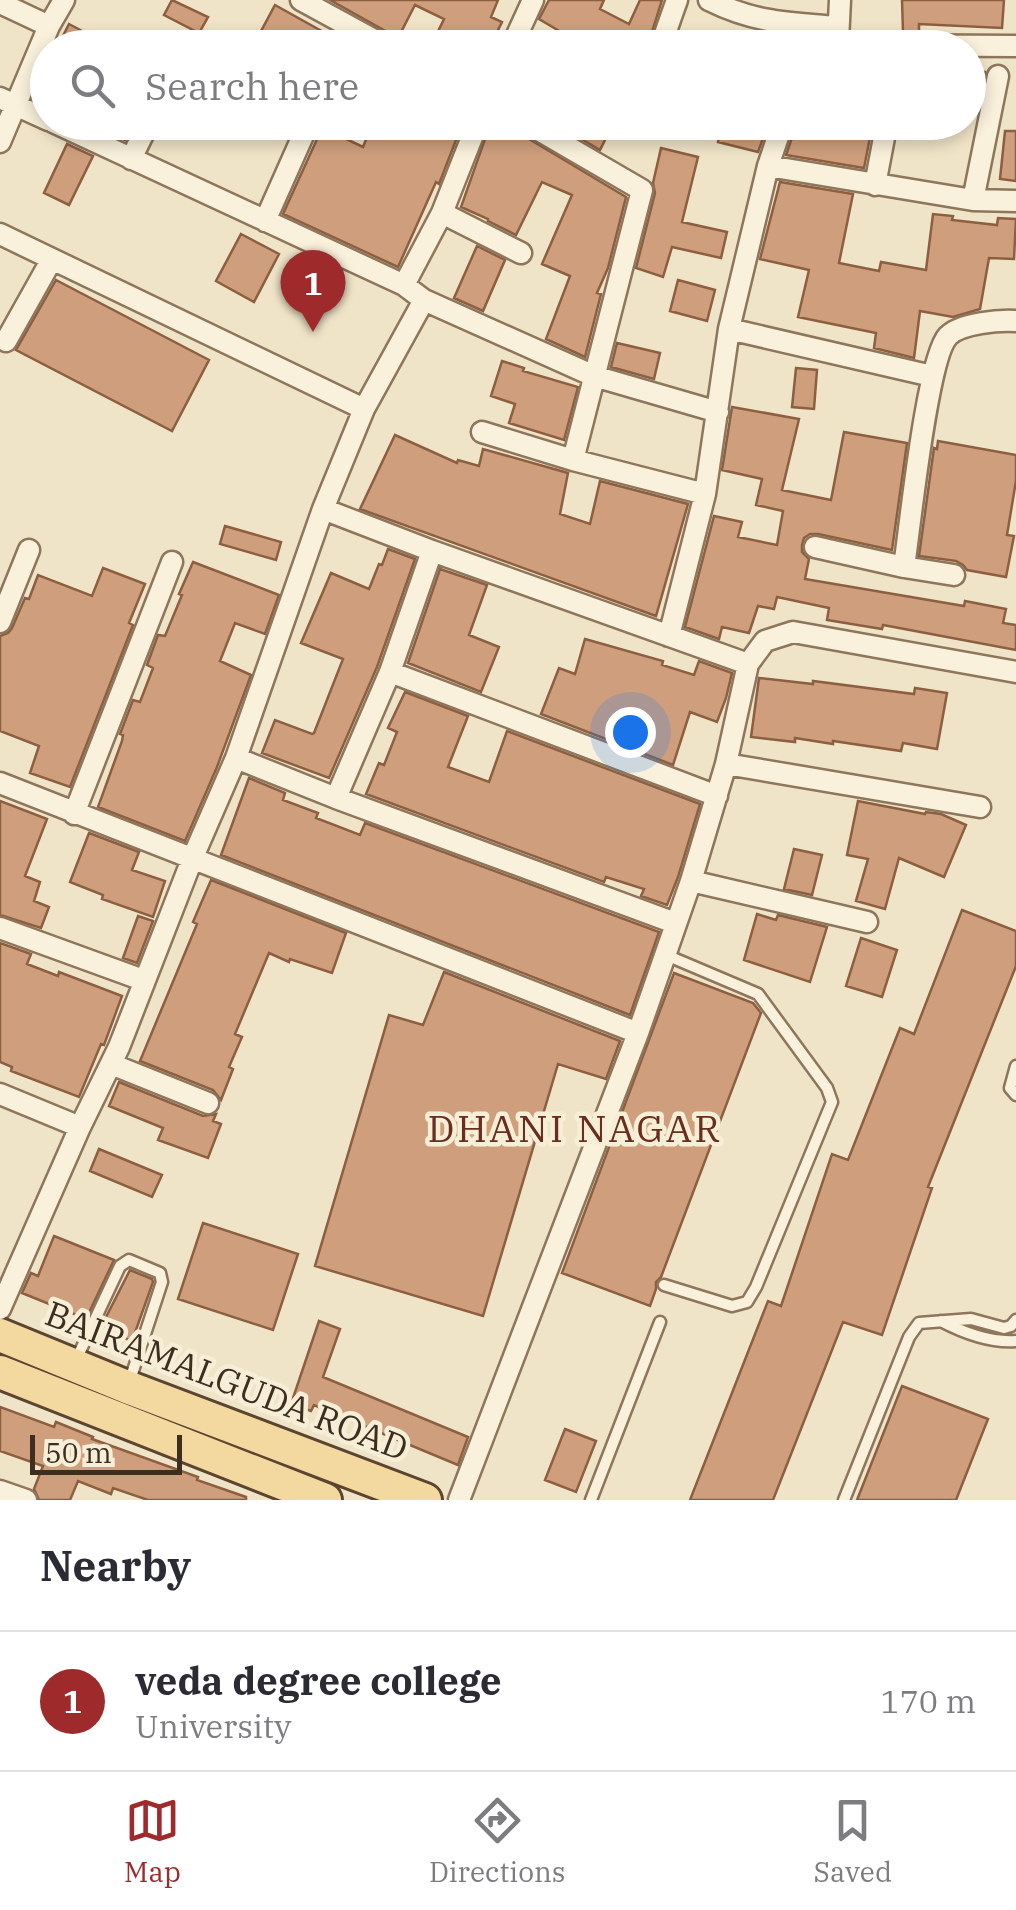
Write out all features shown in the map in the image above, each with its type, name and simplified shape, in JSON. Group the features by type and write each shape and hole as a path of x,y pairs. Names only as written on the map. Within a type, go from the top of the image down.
{"main road":[{"name":"BAIRAMALGUDA ROAD","path":"0,1335 426,1500"},
{"path":"0,1372 326,1500"}],"street":[{"path":"47,30 64,0"},
{"path":"300,0 355,30"},
{"path":"519,30 532,0"},
{"path":"666,30 677,0"},
{"path":"709,0 734,12 799,30"},
{"path":"838,30 840,0"},
{"path":"0,4 49,26"},
{"path":"986,45 1016,46"},
{"path":"0,142 8,102 30,61"},
{"path":"986,136 998,76"},
{"path":"92,140 404,286 424,300 594,376 718,412"},
{"path":"131,158 140,140"},
{"path":"265,221 300,140"},
{"path":"404,286 442,213 471,140"},
{"path":"556,140 642,190 573,460"},
{"path":"669,636 705,494 728,329 777,140"},
{"path":"875,185 884,140"},
{"path":"973,200 985,140"},
{"path":"768,166 973,200 1016,201"},
{"path":"442,213 522,254"},
{"path":"0,234 364,409"},
{"path":"6,341 52,259"},
{"path":"0,1309 111,1064 236,758 323,509 364,409 424,300"},
{"path":"904,567 932,376 947,336 962,328 1000,320 1016,322"},
{"path":"728,329 932,376"},
{"path":"482,432 705,494"},
{"path":"323,509 748,664"},
{"path":"816,548 954,575"},
{"path":"0,622 28,550"},
{"path":"336,798 390,672 432,551"},
{"path":"74,814 172,562"},
{"path":"460,1500 638,1033 691,881 726,764 748,664 765,641 794,632 1016,672"},
{"path":"390,672 717,796"},
{"path":"236,758 676,923"},
{"path":"726,764 980,807"},
{"path":"0,784 638,1033"},
{"path":"691,881 867,922"},
{"path":"0,928 143,980"},
{"path":"111,1064 208,1103"},
{"path":"0,1094 80,1127"},
{"path":"0,1490 26,1500"}],"lane":[{"path":"664,1285 732,1306 747,1302 832,1102 828,1088 758,994 665,954"},
{"path":"1016,1066 1010,1088 1016,1094"},
{"path":"74,1365 120,1266 130,1260 160,1272 162,1282 128,1387"},
{"path":"844,1500 918,1323 972,1319 1004,1328 1016,1320"},
{"path":"939,1320 968,1334 1016,1341"},
{"path":"590,1500 660,1322"}],"building":[{"path":"172,0 208,17 201,30 193,30 164,15"},
{"path":"330,0 498,0 491,17 502,22 498,30 439,30 444,19 415,5 402,30 384,30"},
{"path":"549,0 604,0 600,9 629,24 640,0 662,0 653,30 558,30 539,19"},
{"path":"902,0 1004,0 1002,28 919,24 919,30 903,30"},
{"path":"275,5 320,30 262,30"},
{"path":"1005,131 1016,131 1016,181 1000,179"},
{"path":"317,140 348,140 363,147 366,140 456,140 398,267 283,214"},
{"path":"485,140 531,140 626,197 608,268 597,293 601,294 585,357 546,339 570,276 542,264 572,195 542,182 516,235 461,207"},
{"path":"583,140 605,140 600,150"},
{"path":"718,140 762,140 758,152"},
{"path":"791,140 869,140 864,168 786,155"},
{"path":"67,144 93,156 69,205 44,193"},
{"path":"661,148 698,157 682,222 727,232 721,258 672,247 663,277 636,268 655,193 653,183"},
{"path":"780,182 853,194 839,263 879,271 881,262 926,270 933,214 997,225 998,218 1016,219 1014,259 989,258 980,309 953,317 920,311 914,358 874,348 876,333 798,317 809,270 760,259"},
{"path":"241,234 279,254 254,302 216,281"},
{"path":"477,246 505,260 483,311 454,298"},
{"path":"56,280 209,360 172,431 16,350"},
{"path":"678,280 715,290 707,321 670,311"},
{"path":"617,343 660,353 654,379 611,367"},
{"path":"502,361 578,387 564,440 509,423 515,404 491,396"},
{"path":"796,368 817,370 814,409 792,407"},
{"path":"732,407 799,419 782,490 831,500 844,432 907,443 892,550 810,534 802,545 802,552 809,559 805,579 964,606 965,601 1006,609 1003,623 1016,625 1016,650 883,625 882,629 827,620 829,608 777,597 774,609 758,606 749,633 722,627 719,639 685,627 714,516 742,522 738,537 777,545 783,511 756,505 762,479 722,470"},
{"path":"395,435 457,463 458,460 479,466 483,449 568,473 560,514 590,524 600,481 688,504 656,616 360,509"},
{"path":"938,441 1016,455 1007,535 1014,536 1006,577 967,570 956,561 919,556"},
{"path":"225,526 281,542 276,560 220,544"},
{"path":"388,549 415,559 377,667 329,778 262,753 275,720 314,733 343,659 301,643 331,573 369,589"},
{"path":"193,562 279,595 265,634 235,623 220,661 251,675 185,841 98,807 133,700 140,702 153,668 147,665 158,635 165,636"},
{"path":"103,568 145,584 70,787 30,773 39,746 0,731 0,636 12,628 38,575 92,596"},
{"path":"440,569 487,585 469,635 499,647 481,692 408,663"},
{"path":"585,639 663,661 662,665 694,675 699,661 732,673 717,722 690,712 673,765 541,714 559,668 575,674"},
{"path":"759,678 914,694 915,688 947,693 937,749 903,743 901,751 833,741 751,737"},
{"path":"405,692 468,716 448,767 489,782 507,731 700,804 667,905 641,896 644,889 606,877 604,882 366,794 379,763 384,765 397,732 388,728"},
{"path":"249,778 285,793 283,800 318,813 316,818 360,835 365,823 659,932 630,1015 221,855"},
{"path":"0,801 47,819 25,876 40,882 34,901 49,907 41,928 0,915"},
{"path":"858,801 941,814 966,825 944,877 899,858 885,909 856,901 868,859 847,855"},
{"path":"89,833 139,852 132,870 165,881 153,917 102,899 103,895 70,882"},
{"path":"794,849 822,855 812,895 784,889"},
{"path":"211,880 346,933 332,973 269,953 235,1034 242,1037 221,1100 213,1090 140,1061 197,924 193,922"},
{"path":"962,910 1016,931 1016,966 928,1187 932,1188 882,1335 843,1322 773,1500 690,1500 768,1301 781,1306 832,1154 848,1160 900,1028 914,1034"},
{"path":"757,914 827,927 810,982 744,960"},
{"path":"138,916 153,921 137,963 123,958"},
{"path":"861,938 897,950 882,997 846,986"},
{"path":"0,943 31,954 27,964 122,996 79,1097 11,1071 12,1067 0,1062"},
{"path":"444,972 620,1041 606,1079 558,1064 483,1316 315,1266 389,1015 423,1025"},
{"path":"674,973 753,1003 761,1013 650,1306 562,1273"},
{"path":"119,1082 203,1116 216,1114 213,1121 221,1124 208,1158 158,1140 163,1128 109,1106"},
{"path":"99,1149 162,1175 152,1197 90,1171"},
{"path":"203,1223 298,1254 273,1330 178,1299"},
{"path":"54,1236 114,1260 86,1319 22,1293 31,1273 38,1276"},
{"path":"130,1270 153,1282 132,1341 106,1331 102,1325"},
{"path":"319,1321 340,1329 323,1377 468,1437 458,1465 314,1405 311,1411 291,1404"},
{"path":"902,1386 988,1419 956,1500 857,1500"},
{"path":"0,1407 54,1427 56,1422 198,1477 197,1480 246,1500 148,1500 113,1488 111,1494 78,1481 70,1500 39,1500 34,1489 43,1466 0,1451"},
{"path":"565,1429 596,1441 576,1492 545,1480"}],"place":[{"name":"veda degree college","path":"313,332"}],"district":[{"name":"DHANI NAGAR","path":"575,1127"}]}
